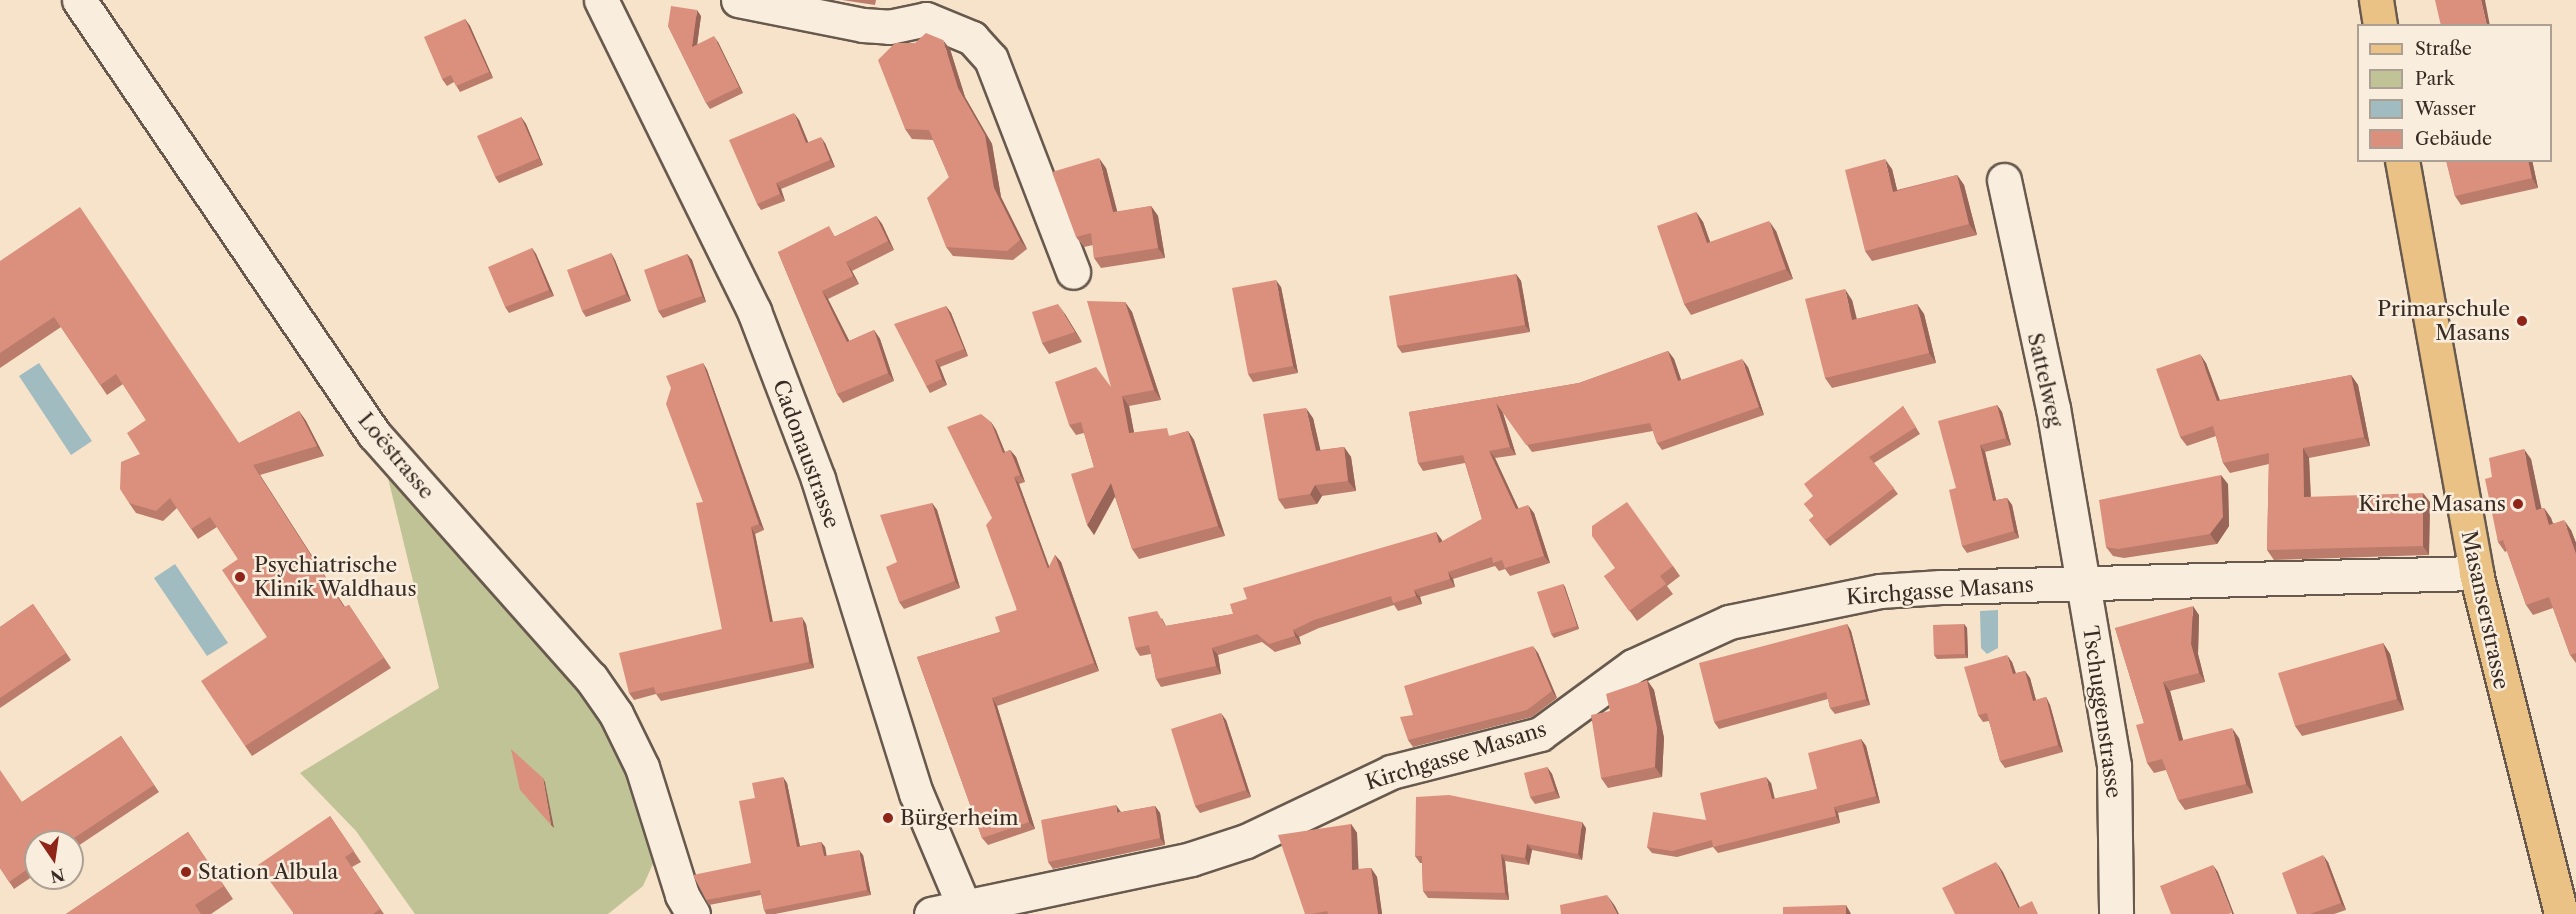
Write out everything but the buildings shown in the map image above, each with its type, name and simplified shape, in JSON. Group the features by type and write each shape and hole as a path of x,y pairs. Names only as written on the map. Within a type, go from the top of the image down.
{"main road":[{"path":"2376,0 2380,24"},
{"name":"Masanserstrasse","path":"2402,162 2476,573 2561,914"}],"street":[{"name":"Loëstrasse","path":"80,0 374,434 591,678 616,714 642,767 682,895 693,914"},
{"path":"738,0 863,25 890,27 926,19 972,38 991,59 1073,272"},
{"name":"Cadonaustrasse","path":"610,3 753,311 818,479 916,793 965,910"},
{"name":"Sattelweg","path":"2004,180 2053,408 2082,582"},
{"name":"Kirchgasse Masans","path":"931,914 965,910 1191,859 1246,841 1391,772 1540,734 1633,666 1730,622 1880,591 2082,582 2476,573"},
{"name":"Tschuggenstrasse","path":"2082,582 2114,766 2116,914"}],"green space":[{"path":"388,478 594,706 640,800 656,857 643,886 608,914 415,914 356,831 300,773 439,688"}],"water":[{"path":"39,363 92,441 71,455 19,376"},
{"path":"175,564 228,643 207,656 154,578"},
{"path":"1998,610 1998,648 1987,654 1981,648 1980,611"}],"place":[{"name":"Primarschule Masans","path":"2522,321"},
{"name":"Kirche Masans","path":"2518,504"},
{"name":"Psychiatrische Klinik Waldhaus","path":"240,577"},
{"name":"Bürgerheim","path":"888,818"},
{"name":"Station Albula","path":"186,872"}]}
